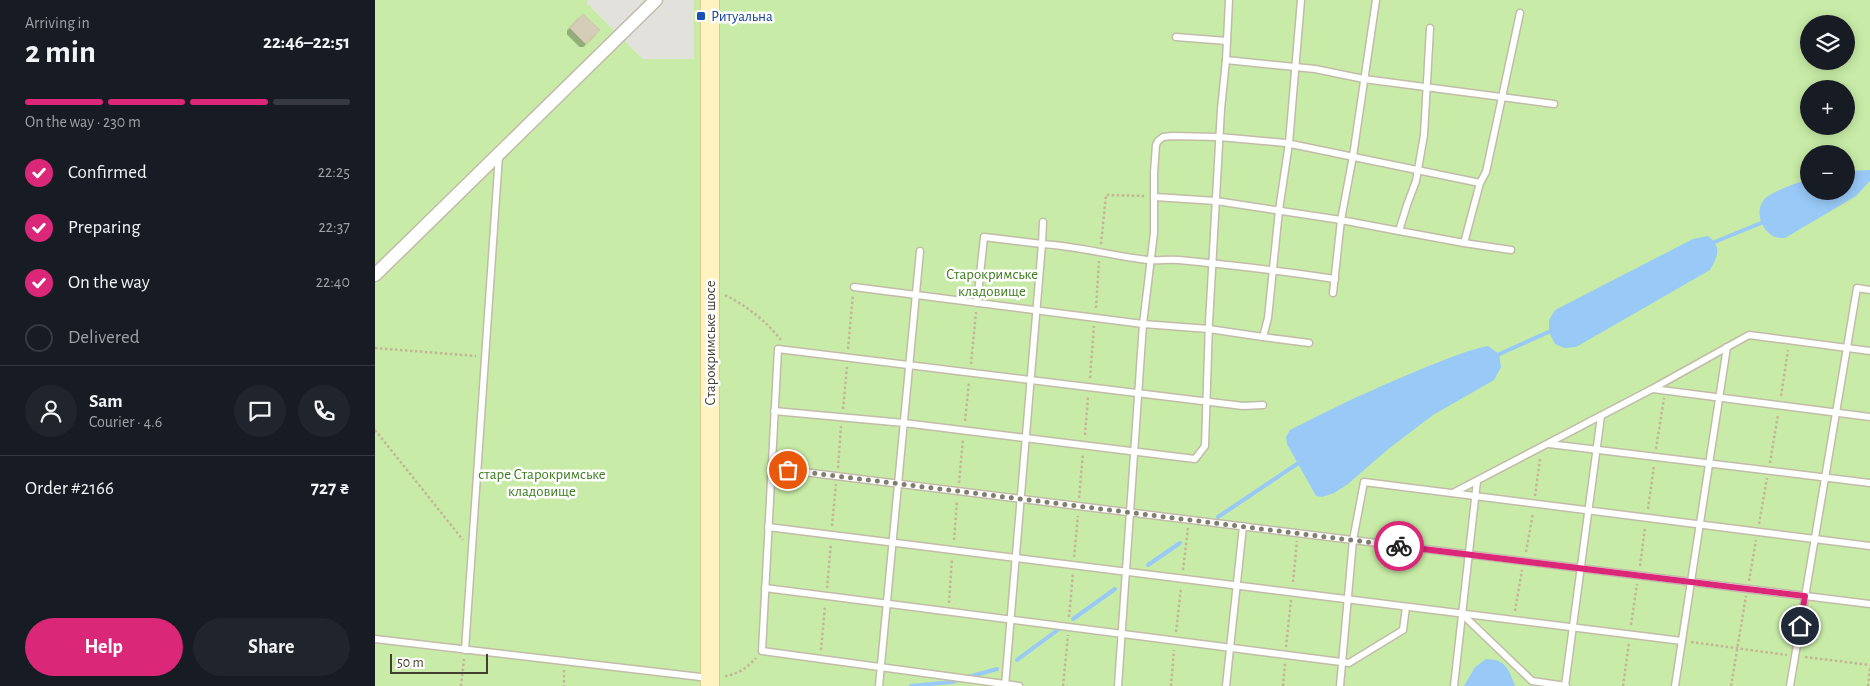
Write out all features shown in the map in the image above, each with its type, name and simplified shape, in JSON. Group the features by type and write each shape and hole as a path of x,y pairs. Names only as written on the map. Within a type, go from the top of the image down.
{"street":[{"path":"375,275 656,0"},
{"name":"Старокримське шосе","path":"710,0 710,682"}],"lane":[{"path":"774,411 904,423 1195,459 1205,446 1212,263 1229,0"},
{"path":"1263,337 1268,318 1279,210 1289,143 1301,0"},
{"path":"1333,293 1341,220 1353,156 1375,0"},
{"path":"1464,243 1481,183 1486,172 1520,13"},
{"path":"1399,231 1416,182 1424,135 1431,28"},
{"path":"1176,37 1227,41"},
{"path":"1226,60 1296,67 1364,79 1555,104"},
{"path":"1118,686 1143,324 1154,232 1154,173 1158,141 1163,137 1172,136 1219,136 1289,143 1481,183"},
{"path":"465,650 499,154"},
{"path":"1155,197 1216,201 1279,210 1511,250"},
{"path":"1005,685 1043,222"},
{"path":"977,303 984,237 1078,248 1150,260 1168,259 1212,263 1335,279"},
{"path":"879,686 920,251"},
{"path":"854,287 1143,324 1209,329 1309,343"},
{"path":"1790,686 1857,288 1870,290"},
{"path":"1452,493 1652,389 1749,335 1870,351"},
{"path":"1675,686 1727,347"},
{"path":"1019,686 762,651 778,349 1243,406 1263,405"},
{"path":"1652,389 1870,417"},
{"path":"1462,614 1532,681 1565,686 1601,416"},
{"path":"1545,445 1870,483"},
{"path":"771,468 1870,604"},
{"path":"1454,686 1477,481"},
{"path":"1340,686 1353,540 1364,482 1870,546"},
{"path":"1226,686 1243,526"},
{"path":"768,527 1682,641"},
{"path":"765,588 1349,663 1403,630 1405,607"},
{"path":"375,639 710,682"}],"path":[{"path":"1063,686 1106,195 1155,197"},
{"path":"710,286 740,303 771,328 790,350"},
{"path":"948,611 977,303"},
{"path":"1731,686 1769,471 1789,341"},
{"path":"375,348 486,357"},
{"path":"1623,686 1665,391"},
{"path":"375,430 472,551"},
{"path":"1513,620 1545,445"},
{"path":"1171,686 1189,519"},
{"path":"1283,686 1297,533"},
{"path":"1682,641 1870,667 1868,686"},
{"path":"461,686 465,650"},
{"path":"710,682 730,676 748,666 762,651"},
{"path":"564,662 564,686"}],"green space":[{"path":"375,0 588,0 587,3 643,59 694,59 694,0 1870,0 1870,686 375,686"}],"shaded area":[{"path":"588,0 694,0 694,59 643,59 587,3"}],"water":[{"path":"1870,170 1870,181 1855,197 1855,171"},
{"path":"1800,182 1800,200 1849,200 1785,238 1779,238 1773,236 1763,226 1760,215 1761,204 1772,193"},
{"path":"1708,236 1717,248 1717,256 1710,270 1576,347 1564,348 1555,344 1549,332 1549,320 1555,310 1693,239"},
{"path":"1488,346 1499,354 1501,367 1494,380 1433,415 1387,450 1348,484 1334,493 1322,497 1316,496 1287,444 1286,437 1290,430 1354,398 1403,377 1453,357"},
{"path":"1486,659 1498,661 1506,666 1515,686 1464,686 1475,667"}],"building":[{"path":"583,14 600,30 586,44 570,28"}],"waterway":[{"path":"1712,243 1766,221"},
{"path":"1495,356 1553,330"},
{"path":"1218,517 1300,462"},
{"path":"1148,565 1180,543"},
{"path":"1073,619 1115,589"},
{"path":"1017,660 1059,629"},
{"path":"968,677 997,669"},
{"path":"911,686 952,682 961,679"}],"way so far":[{"path":"788,470 1399,546"}],"place":[{"name":"Ритуальна","path":"701,16"}],"route":[{"path":"1399,546 1805,596 1800,626"}],"park label":[{"name":"Старокримське кладовище","path":"992,282"},
{"name":"старе Старокримське кладовище","path":"542,482"}]}
